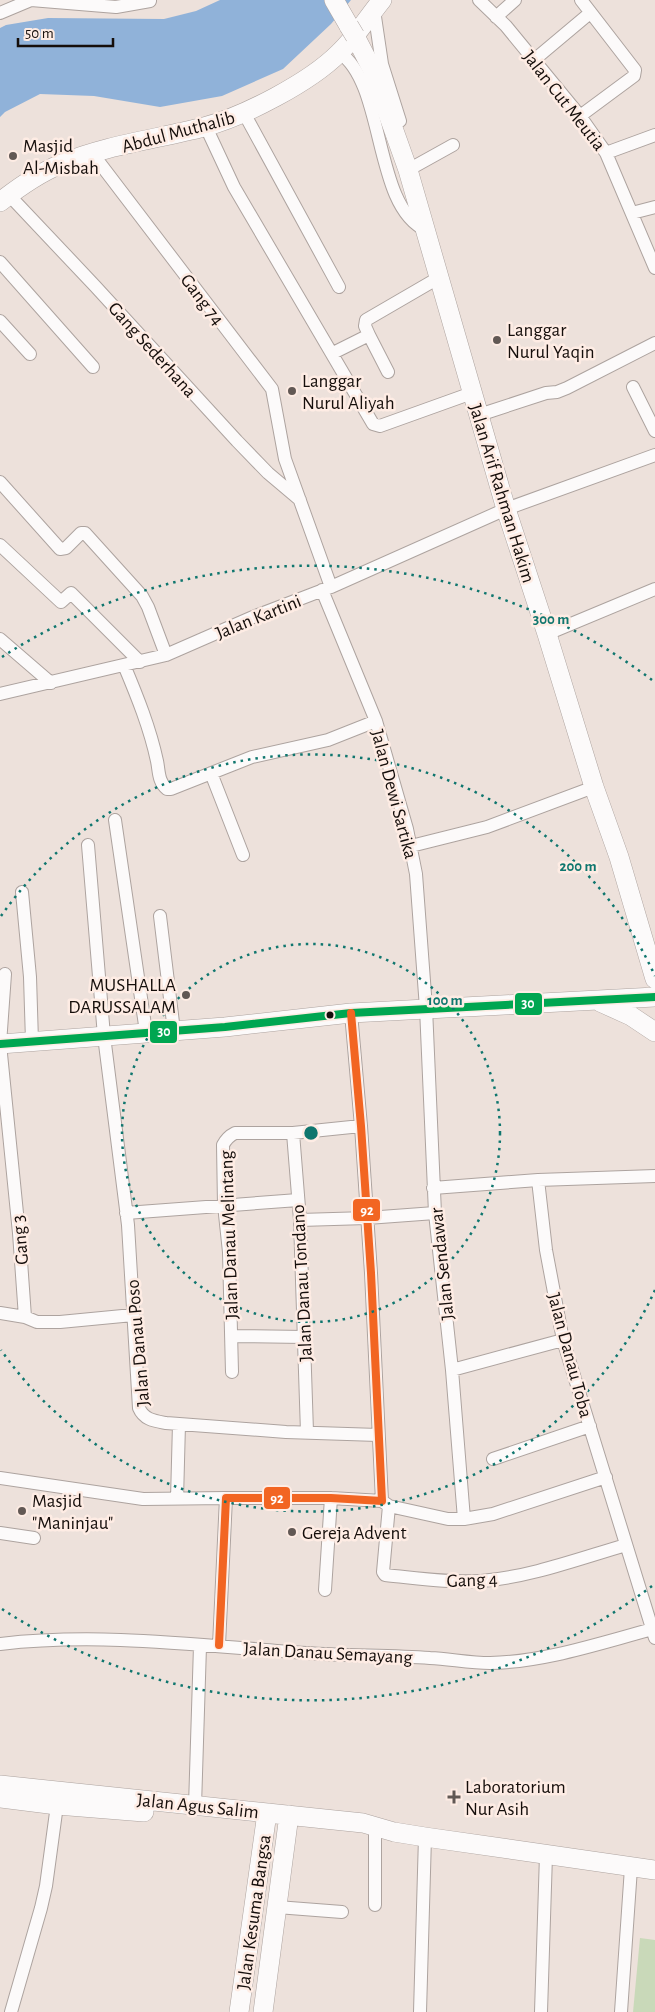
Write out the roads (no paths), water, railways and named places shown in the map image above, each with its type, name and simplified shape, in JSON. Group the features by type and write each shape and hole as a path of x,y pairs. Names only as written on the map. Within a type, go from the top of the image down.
{"street":[{"path":"0,13 31,0 116,7 150,1"},
{"name":"Jalan Arif Rahman Hakim","path":"334,0 348,40 372,69 405,163 440,277 506,509 594,787 619,857 655,979"},
{"name":"Jalan Cut Meutia","path":"479,0 496,16 534,60 580,116 606,153 655,268"},
{"path":"496,16 515,0"},
{"path":"580,0 635,70 634,76 580,116"},
{"name":"Abdul Muthalib","path":"4,198 38,175 61,163 92,153 206,127 244,113 323,68 378,5"},
{"path":"378,5 382,64 407,144 405,163 453,145"},
{"path":"534,60 590,13"},
{"path":"348,40 349,59 363,85 390,179 399,202 418,227 426,230"},
{"path":"244,113 339,287"},
{"path":"206,127 234,187 376,426 472,393"},
{"path":"606,153 655,135"},
{"name":"Gang 74","path":"92,153 272,389 285,459 300,502"},
{"name":"Gang Sederhana","path":"4,198 95,286 218,421 268,473 300,502 327,588"},
{"path":"632,213 655,207"},
{"path":"0,262 93,367"},
{"path":"388,372 369,335 366,320 440,277"},
{"path":"0,321 30,354"},
{"path":"333,353 369,335"},
{"path":"479,415 529,398 567,388 655,343"},
{"path":"632,387 655,431"},
{"name":"Jalan Kartini","path":"0,694 166,655 252,617 327,588 506,509 655,455"},
{"path":"0,482 60,549 68,546 81,533 85,533 88,536 142,596 166,655"},
{"path":"0,545 61,602 71,593 140,662"},
{"name":"Jalan Dewi Sartika","path":"327,588 376,721 411,846 416,874 426,1008"},
{"path":"547,634 655,589"},
{"path":"0,639 51,683"},
{"path":"124,665 153,745 160,778 164,787 171,789 252,757 328,740 376,721"},
{"path":"211,773 243,855"},
{"path":"411,846 487,827 594,787"},
{"path":"115,820 146,1032"},
{"path":"88,845 104,1036"},
{"path":"22,892 30,977 32,1041"},
{"path":"160,916 174,1031"},
{"path":"5,974 0,1044 174,1031 351,1013 594,999 655,998"},
{"path":"594,999 631,1016 655,1032"},
{"name":"Jalan Sendawar","path":"426,1008 433,1188 452,1370 464,1519"},
{"path":"351,1013 367,1218 378,1435 385,1503"},
{"name":"Jalan Danau Poso","path":"104,1036 126,1213 139,1408 141,1412 151,1420 179,1424 378,1435"},
{"name":"Gang 3","path":"0,1044 25,1317"},
{"name":"Jalan Danau Melintang","path":"304,1337 231,1336 229,1252 224,1205 223,1145 230,1135 235,1133 293,1133 361,1126"},
{"name":"Jalan Danau Tondano","path":"293,1133 300,1220 307,1432"},
{"path":"433,1188 538,1180 655,1176"},
{"name":"Jalan Danau Toba","path":"538,1180 546,1250 563,1340 654,1633"},
{"path":"126,1213 298,1200"},
{"path":"300,1220 435,1213"},
{"path":"0,1313 25,1317 37,1322 60,1322 132,1315"},
{"path":"231,1336 232,1372"},
{"path":"452,1370 563,1340"},
{"path":"177,1499 179,1424"},
{"path":"493,1459 590,1426"},
{"path":"0,1478 143,1499 331,1498 385,1503 448,1519 464,1519 493,1514 606,1477"},
{"path":"219,1645 226,1498"},
{"path":"325,1590 331,1498"},
{"name":"Gang 4","path":"385,1503 383,1572 385,1575 443,1581 499,1579 551,1568 626,1545"},
{"path":"0,1533 34,1538"},
{"name":"Jalan Danau Semayang","path":"0,1644 80,1639 200,1646 219,1645 306,1653 432,1658 469,1663 492,1663 545,1656 654,1633"},
{"path":"195,1806 200,1646"},
{"name":"Jalan Agus Salim","path":"0,1797 58,1798 195,1806 375,1834 394,1832"},
{"path":"11,2012 30,1953 44,1893 58,1798"},
{"name":"Jalan Agus Salim","path":"58,1798 266,1818"},
{"name":"Jalan Kesuma Bangsa","path":"239,2012 266,1818"},
{"name":"Jalan Agus Salim","path":"288,1821 363,1823 394,1832 655,1870"},
{"name":"Jalan Kesuma Bangsa","path":"263,2012 288,1821"},
{"path":"375,1834 375,1905"},
{"path":"420,2012 426,1837"},
{"path":"541,2012 546,1855"},
{"path":"621,2012 631,1868"},
{"path":"277,1907 342,1912"}],"water":[{"path":"220,0 351,0 331,24 283,69 222,96 160,107 94,96 40,94 5,112 0,117 0,28 6,25 48,18 164,19 196,11"}],"place":[{"name":"Masjid Al-Misbah","path":"13,156"},
{"name":"Langgar Nurul Yaqin","path":"497,340"},
{"name":"Langgar Nurul Aliyah","path":"292,391"},
{"name":"MUSHALLA DARUSSALAM","path":"186,995"},
{"name":"Masjid \"Maninjau\"","path":"22,1511"},
{"name":"Gereja Advent","path":"292,1532"},
{"name":"Laboratorium Nur Asih","path":"454,1797"}]}
